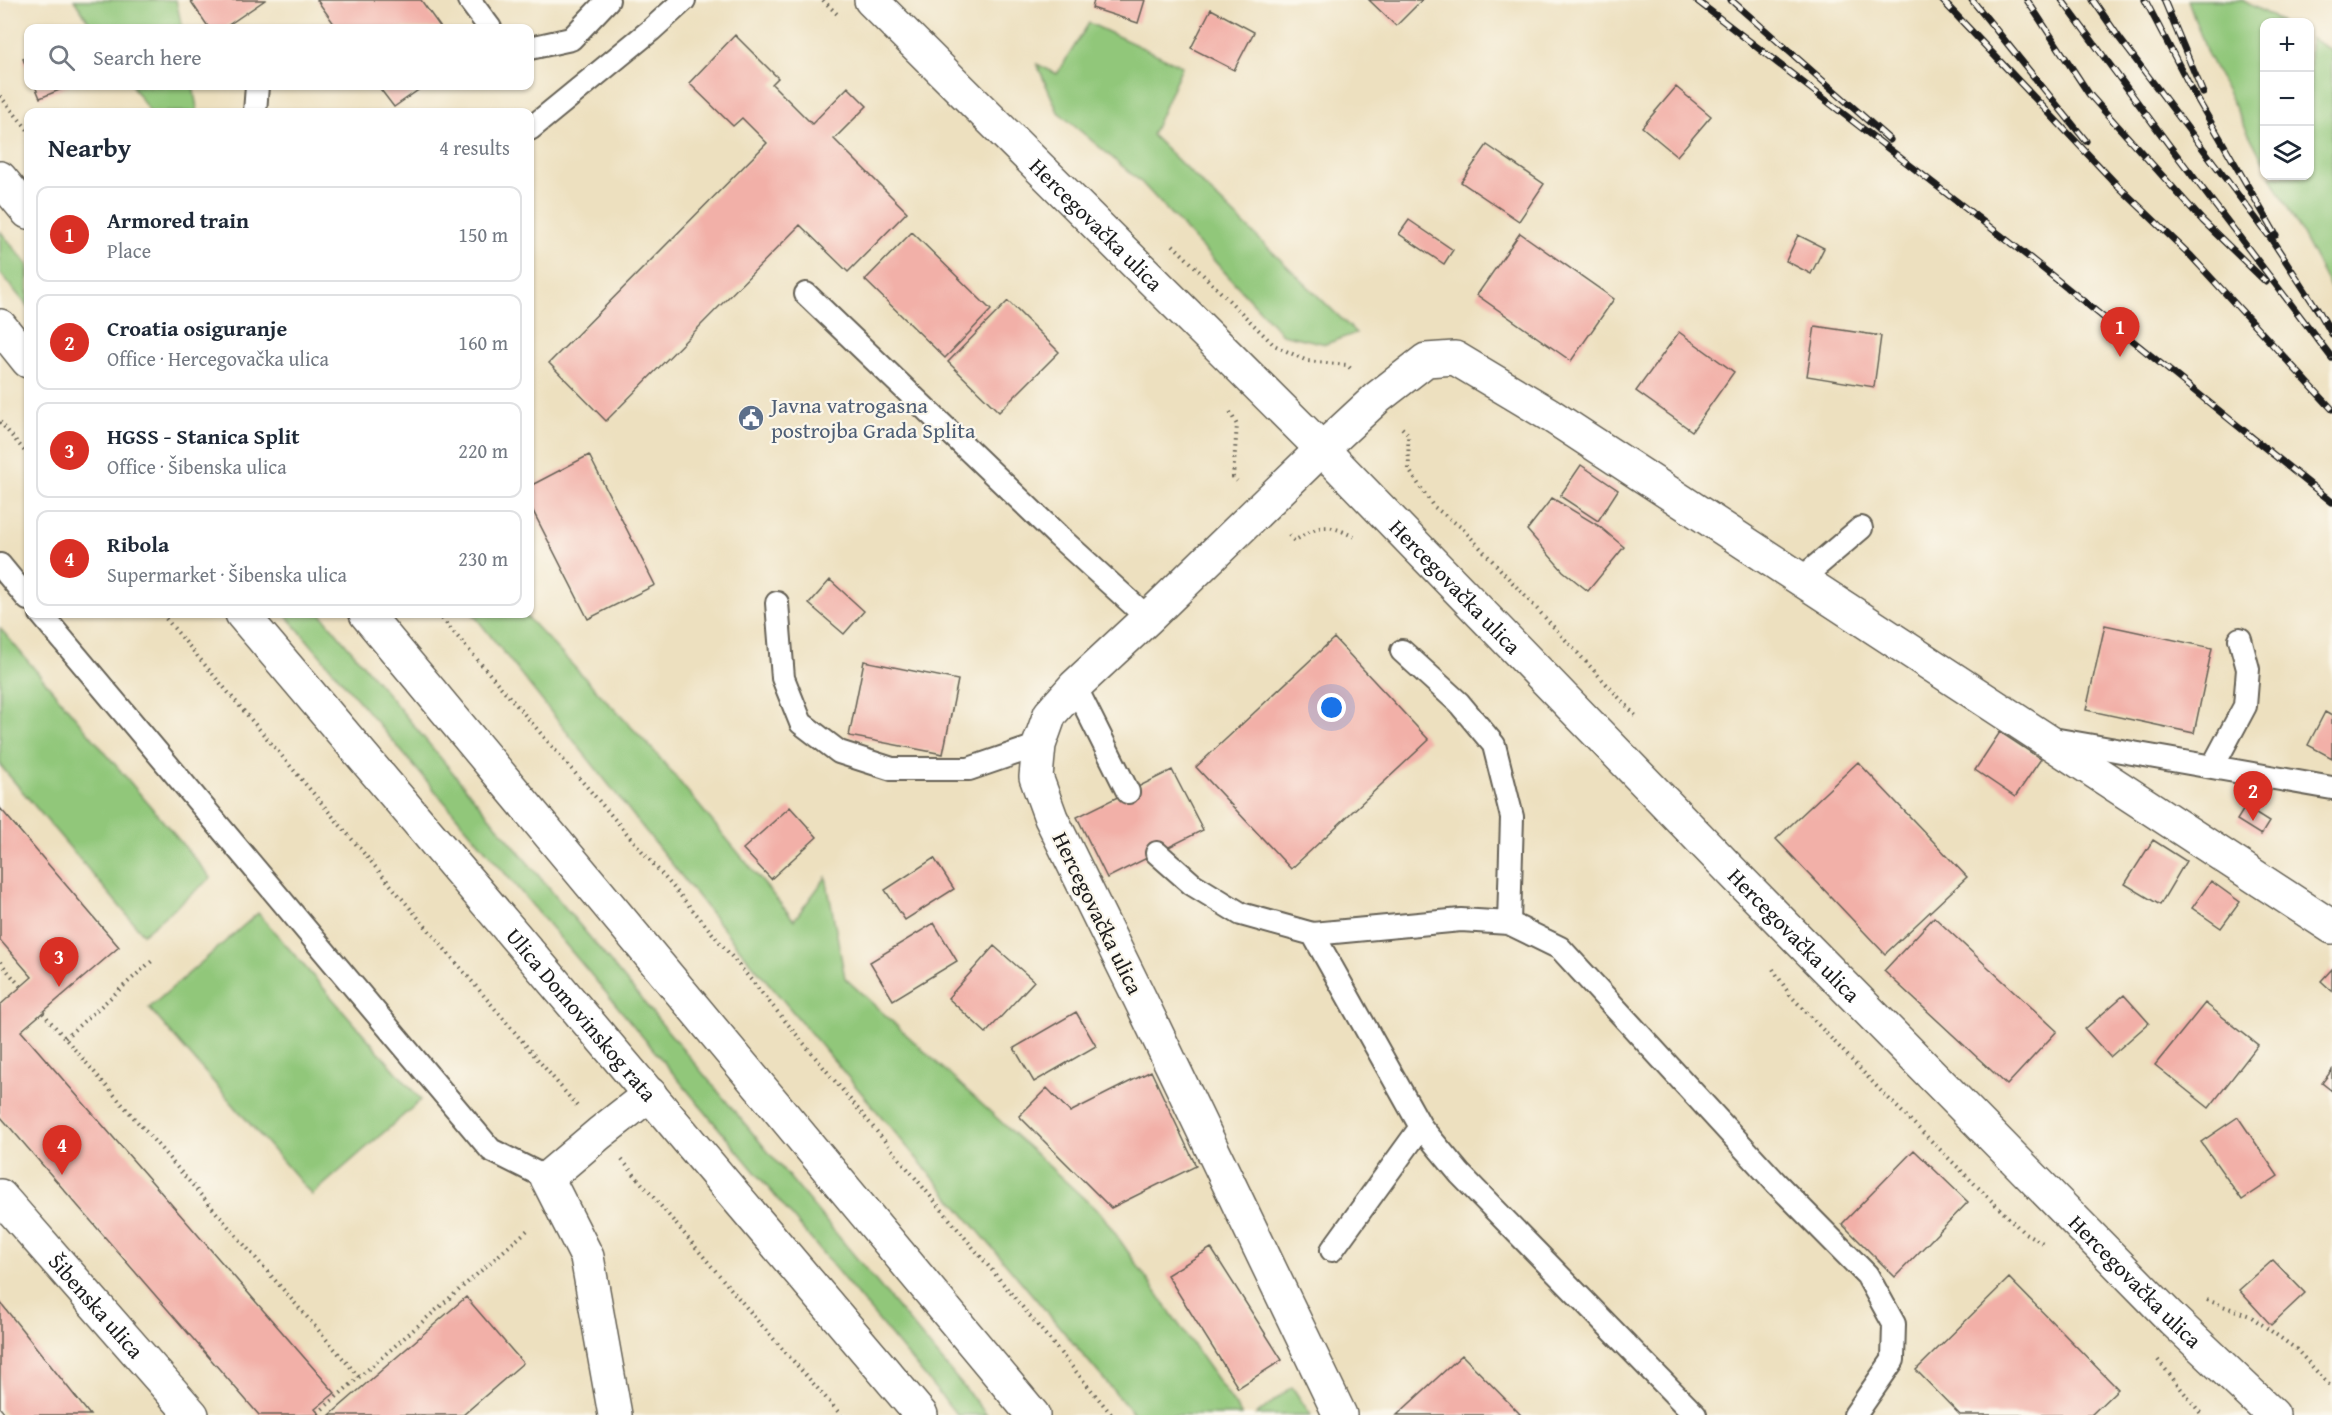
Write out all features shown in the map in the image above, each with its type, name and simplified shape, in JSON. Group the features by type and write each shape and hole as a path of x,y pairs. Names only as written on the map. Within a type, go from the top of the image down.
{"street":[{"name":"Hercegovačka ulica","path":"871,0 1322,449 1742,882 2157,1303 2273,1415"},
{"path":"0,178 24,207"},
{"path":"0,326 24,356"},
{"name":"Hercegovačka ulica","path":"1340,1415 1051,818 1036,777 1039,745 1050,714 1075,686 1322,449 1377,398 1426,360 1455,358 1550,415 2332,927"},
{"name":"Ulica Domovinskog rata","path":"245,618 921,1415"},
{"path":"369,618 1033,1415"},
{"path":"615,1415 587,1257 553,1191 600,1133 650,1094"},
{"name":"Šibenska ulica","path":"0,1196 192,1415"}],"lane":[{"path":"469,0 487,24"},
{"path":"534,47 571,39 608,0"},
{"path":"534,126 684,0"},
{"path":"255,108 256,90"},
{"path":"806,294 1050,528 1148,618"},
{"path":"1801,579 1861,528"},
{"path":"0,565 24,594"},
{"path":"777,603 783,678 801,723 839,752 892,769 969,769 1039,745"},
{"path":"44,618 491,1150 553,1191"},
{"path":"2213,766 2245,706 2248,669 2240,639"},
{"path":"1402,651 1459,703 1494,745 1512,817 1509,923"},
{"path":"1075,686 1128,792"},
{"path":"2043,737 2332,788"},
{"path":"1157,853 1192,884 1241,914 1313,934 1461,920 1509,923 1560,948 1777,1184 1867,1275 1894,1324 1893,1360 1855,1415"},
{"path":"1313,934 1421,1127 1460,1174 1695,1415"},
{"path":"1332,1250 1421,1127"}],"path":[{"path":"0,96 24,125"},
{"path":"1169,241 1274,345 1306,361 1347,365 1352,369"},
{"path":"0,422 24,450"},
{"path":"1402,428 1408,434 1409,470 1434,506 1462,528 1638,718"},
{"path":"165,618 757,1320 841,1415"},
{"path":"441,618 698,916 1112,1415"},
{"path":"65,1038 153,960"},
{"path":"0,962 21,987"},
{"path":"43,1013 359,1377"},
{"path":"318,1413 359,1377 553,1191"},
{"path":"2202,1298 2250,1316 2259,1322 2296,1349 2332,1388"}],"green space":[{"path":"74,0 176,0 181,24 90,24"},
{"path":"2188,0 2242,0 2275,18 2260,18 2260,155 2207,53"},
{"path":"1089,23 1182,66 1152,135 1356,333 1326,344 1282,334 1141,182 1058,112 1037,64 1057,74"},
{"path":"2314,40 2332,50 2332,291 2273,180 2314,180"},
{"path":"135,90 194,90 197,108 147,108"},
{"path":"0,231 24,260 24,302 0,273"},
{"path":"288,618 324,618 987,1415 957,1415 588,971"},
{"path":"476,618 528,618 654,751 794,920 826,877 845,978 1103,1216 1242,1415 1134,1415 737,946"},
{"path":"0,628 211,878 143,934 0,765"},
{"path":"258,913 421,1100 312,1195 149,1008"},
{"path":"1292,1387 1311,1415 1256,1415"}],"building":[{"path":"190,0 265,0 230,24 206,24"},
{"path":"317,0 421,0 438,24 334,24"},
{"path":"1094,0 1145,0 1138,23 1092,8"},
{"path":"1369,0 1422,0 1396,26"},
{"path":"1211,9 1254,32 1234,70 1191,48"},
{"path":"735,35 778,78 772,84 812,124 848,87 867,106 834,139 907,212 848,272 800,225 606,421 549,363 767,143 742,118 733,126 689,83"},
{"path":"1676,87 1711,116 1677,156 1642,127"},
{"path":"37,90 59,90 40,98"},
{"path":"381,90 418,90 394,107"},
{"path":"1487,145 1544,184 1519,221 1461,182"},
{"path":"1409,220 1453,250 1444,264 1399,234"},
{"path":"912,232 991,310 945,358 865,280"},
{"path":"1520,233 1614,299 1571,361 1477,295"},
{"path":"1798,235 1824,248 1811,274 1786,261"},
{"path":"1008,301 1059,352 999,412 948,362"},
{"path":"1815,326 1881,336 1874,387 1807,376"},
{"path":"1679,332 1734,372 1692,431 1636,391"},
{"path":"589,455 655,585 588,619 534,513 534,484"},
{"path":"1581,465 1618,490 1598,521 1560,496"},
{"path":"1552,498 1599,526 1624,547 1588,591 1563,571 1527,530"},
{"path":"830,580 864,611 844,634 809,604"},
{"path":"2105,625 2212,648 2194,733 2086,710"},
{"path":"1334,638 1429,740 1291,869 1196,767"},
{"path":"864,661 958,680 943,754 849,736"},
{"path":"2325,712 2332,716 2332,758 2308,745"},
{"path":"2000,732 2041,759 2015,797 1975,770"},
{"path":"1858,762 1967,877 1885,954 1776,839"},
{"path":"1172,770 1203,830 1107,878 1077,817"},
{"path":"790,807 817,837 771,879 743,849"},
{"path":"2245,807 2269,822 2261,835 2237,820"},
{"path":"0,808 119,947 21,1031 335,1393 315,1409 320,1415 259,1415 0,1116 0,1005 32,977 0,940"},
{"path":"2153,840 2186,861 2160,905 2125,884"},
{"path":"934,858 954,889 905,920 885,890"},
{"path":"2211,881 2240,902 2221,928 2192,908"},
{"path":"1934,917 2057,1031 2007,1085 1884,971"},
{"path":"934,923 957,961 893,1000 870,962"},
{"path":"994,946 1034,981 986,1033 948,998"},
{"path":"2332,969 2332,991 2321,981"},
{"path":"2124,995 2149,1023 2110,1057 2085,1029"},
{"path":"2205,1003 2258,1045 2209,1108 2155,1065"},
{"path":"1076,1012 1096,1046 1034,1082 1014,1048"},
{"path":"2332,1070 2332,1091 2322,1083"},
{"path":"1151,1071 1196,1166 1111,1208 1019,1116 1047,1088 1070,1112"},
{"path":"2238,1117 2278,1176 2242,1200 2201,1142"},
{"path":"1914,1150 1968,1202 1895,1277 1842,1224"},
{"path":"1211,1248 1282,1360 1238,1388 1167,1275"},
{"path":"2273,1260 2305,1293 2271,1325 2239,1290"},
{"path":"2009,1278 2118,1389 2091,1415 1960,1415 1916,1370"},
{"path":"466,1297 523,1363 463,1415 330,1415"},
{"path":"0,1302 90,1415 6,1415 0,1408"},
{"path":"1462,1355 1521,1415 1397,1415"}],"railway":[{"path":"1696,0 2030,258 2332,502"},
{"path":"1731,0 1890,140"},
{"path":"1942,0 2116,184 2191,256 2332,409"},
{"path":"1972,0 2086,141"},
{"path":"2027,0 2089,94 2203,221 2266,282"},
{"path":"2062,0 2169,145 2332,358"},
{"path":"2093,0 2272,240 2321,315"},
{"path":"2145,0 2191,88 2276,235"},
{"path":"2164,0 2203,93"},
{"path":"2317,308 2332,334"}],"place":[{"name":"Armored train","path":"2120,357"},
{"name":"Javna vatrogasna postrojba Grada Splita","path":"751,418"},
{"name":"Croatia osiguranje","path":"2253,821"},
{"name":"HGSS - Stanica Split","path":"59,987"},
{"name":"Ribola","path":"62,1175"}]}
